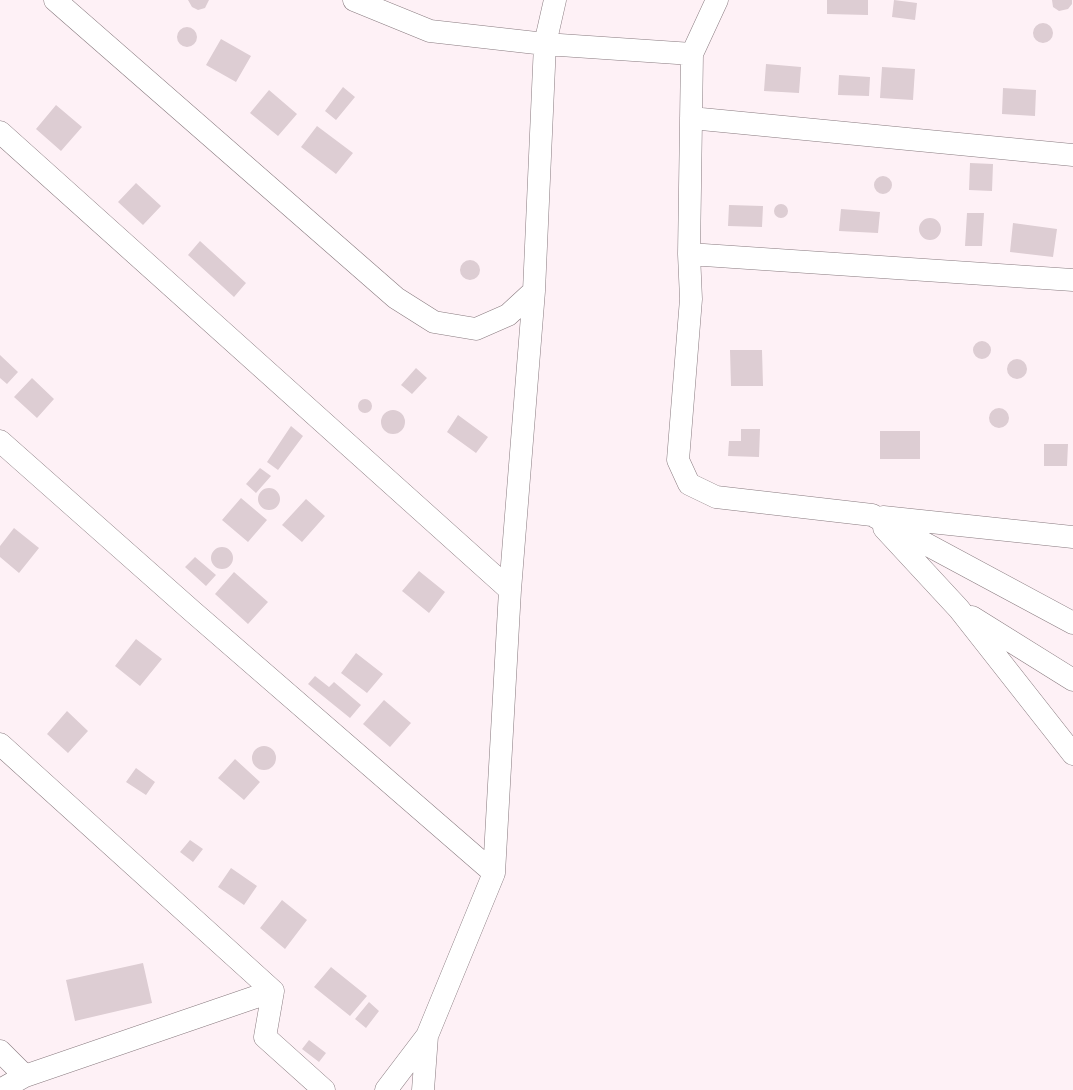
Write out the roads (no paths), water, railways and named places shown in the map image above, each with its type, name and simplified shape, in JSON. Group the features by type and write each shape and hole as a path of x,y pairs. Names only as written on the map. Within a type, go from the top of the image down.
{"street":[{"path":"55,0 396,298 434,322 476,329 508,315 534,291"},
{"path":"354,0 430,31 545,44 692,54"},
{"path":"386,1090 427,1036 494,873 510,590 534,291 545,44 555,0"},
{"path":"717,0 692,54 689,254 691,299 678,460 689,484 716,497 872,516 1073,537"},
{"path":"691,118 1073,155"},
{"path":"0,132 510,590"},
{"path":"689,254 1073,280"},
{"path":"0,440 192,611 494,873"},
{"path":"872,516 959,609 1073,754"},
{"path":"872,516 1073,623"},
{"path":"959,609 1073,680"},
{"path":"1029,698 1073,728"},
{"path":"0,744 273,991"},
{"path":"0,1090 25,1076 273,991"},
{"path":"273,991 265,1037 324,1090"},
{"path":"423,1090 427,1036"},
{"path":"0,1051 25,1076"}]}
